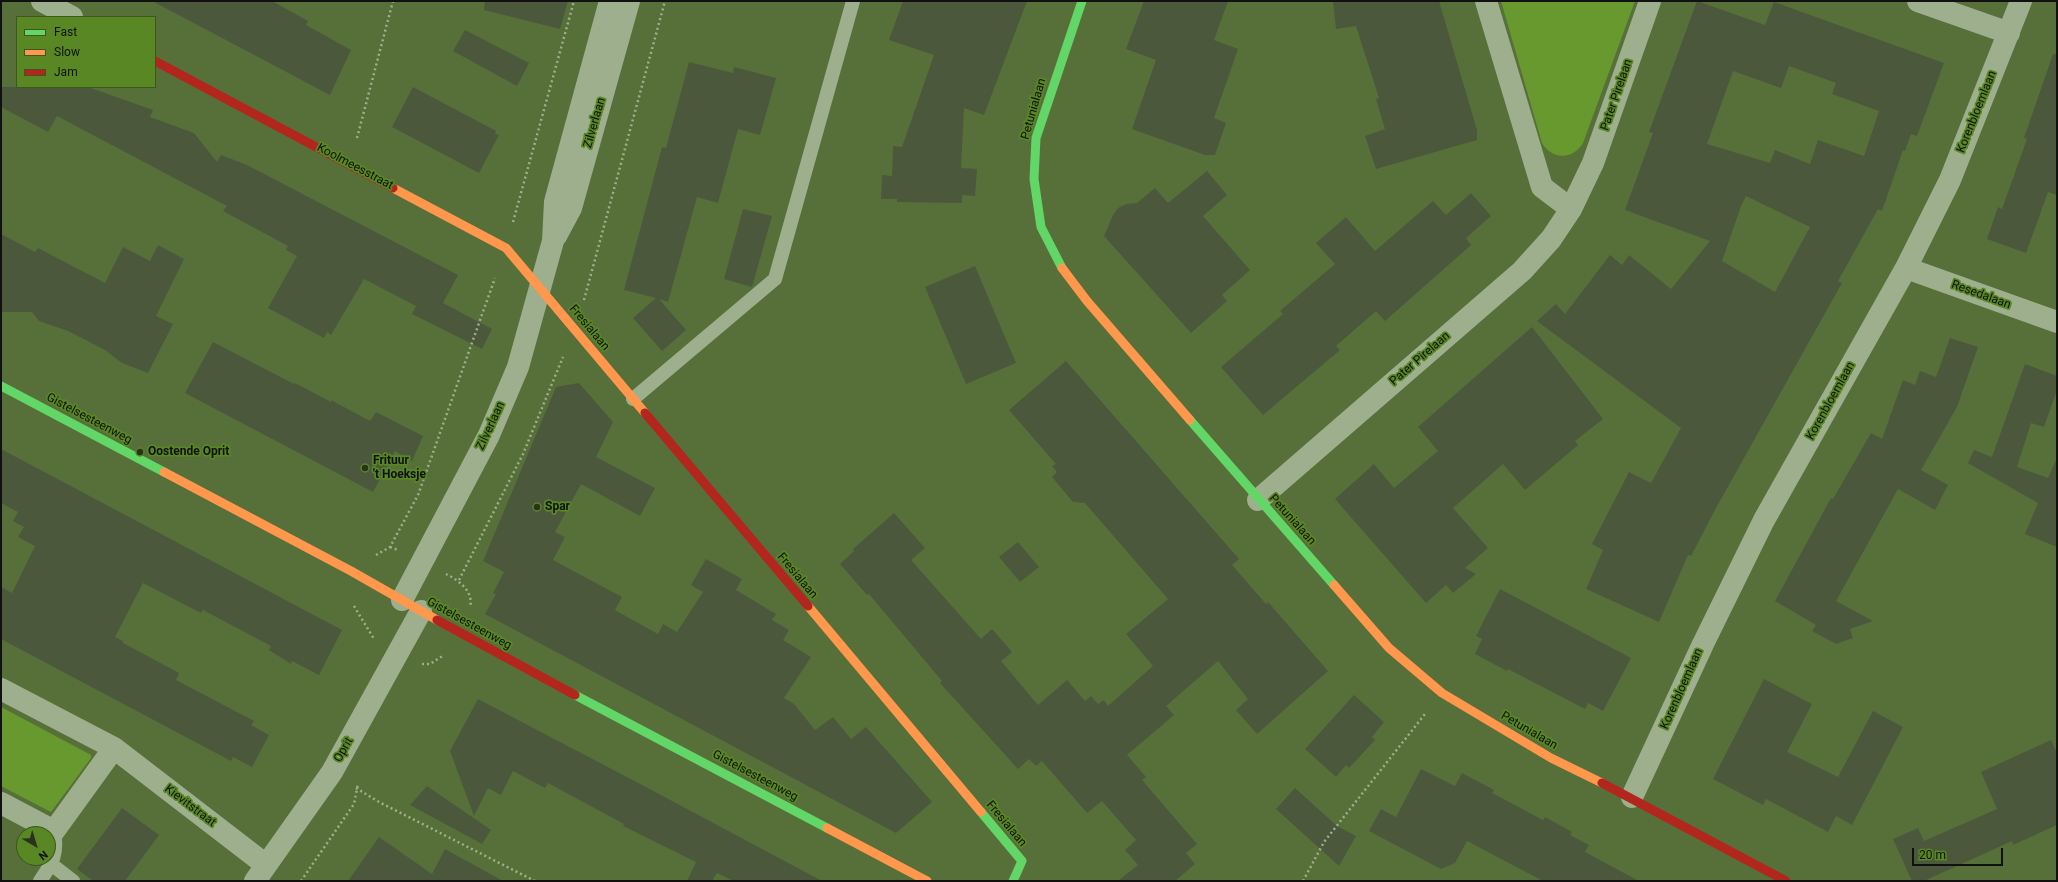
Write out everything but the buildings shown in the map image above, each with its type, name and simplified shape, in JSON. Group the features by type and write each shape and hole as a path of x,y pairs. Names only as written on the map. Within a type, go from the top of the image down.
{"street":[{"path":"42,1 70,16"},
{"name":"Zilverlaan","path":"554,241 555,202 610,1"},
{"name":"Zilverlaan","path":"411,606 489,435 518,367 554,241 571,208 629,1"},
{"name":"Petunialaan","path":"1082,1 1036,138 1034,179 1041,227 1062,269 1087,302 1258,500 1389,648 1442,693 1552,758 1632,798 1786,881"},
{"path":"1486,1 1542,187 1571,209"},
{"name":"Pater Pirelaan","path":"1258,500 1522,271 1551,239 1571,209 1592,163 1650,1"},
{"path":"1918,1 2010,33"},
{"name":"Korenbloemlaan","path":"1632,798 1703,644 1764,520 1906,268 1950,180 2010,33 2021,1"},
{"name":"Koolmeesstraat","path":"156,62 506,248 540,290"},
{"name":"Resedalaan","path":"1906,268 2057,322"},
{"name":"Fresialaan","path":"540,290 576,330 632,399 1022,860 1013,881"},
{"name":"Gistelsesteenweg","path":"1,386 927,881"},
{"name":"Oprit","path":"260,873 332,772 411,606"},
{"name":"Kievitstraat","path":"1,689 114,748 260,873"},
{"path":"56,828 114,748"},
{"path":"1,802 45,826"}],"lane":[{"path":"632,399 775,279 853,1"},
{"path":"40,881 50,866"},
{"path":"54,866 73,881"}],"path":[{"path":"350,165 393,1"},
{"path":"390,547 418,495 506,248 574,1"},
{"path":"459,580 523,454 553,378 576,330 666,1"},
{"path":"1303,881 1324,842 1442,693"},
{"path":"332,772 379,802 535,881"}],"green space":[{"path":"1501,1 1635,1 1583,143 1574,153 1562,156 1557,155 1546,149 1542,143"},
{"path":"1,707 91,755 91,758 51,812 1,786"}],"traffic: fast":[{"path":"1062,268 1041,227 1034,179 1036,138 1082,1"},
{"path":"1,386 164,472"},
{"path":"1190,420 1334,585"},
{"path":"575,695 827,828"},
{"path":"981,812 1022,861 1013,881"}],"traffic: slow":[{"path":"393,188 506,248 645,413"},
{"path":"1062,268 1087,301 1190,420"},
{"path":"164,472 351,571 437,620"},
{"path":"1334,585 1389,648 1442,693 1551,758 1602,783"},
{"path":"808,606 981,812"},
{"path":"827,828 927,881"}],"traffic: jam":[{"path":"156,62 393,188"},
{"path":"645,413 808,606"},
{"path":"437,620 575,695"},
{"path":"1602,783 1786,881"}],"place":[{"name":"Oostende Oprit","path":"140,452"},
{"name":"Frituur 't Hoeksje","path":"365,468"},
{"name":"Spar","path":"537,507"}]}
